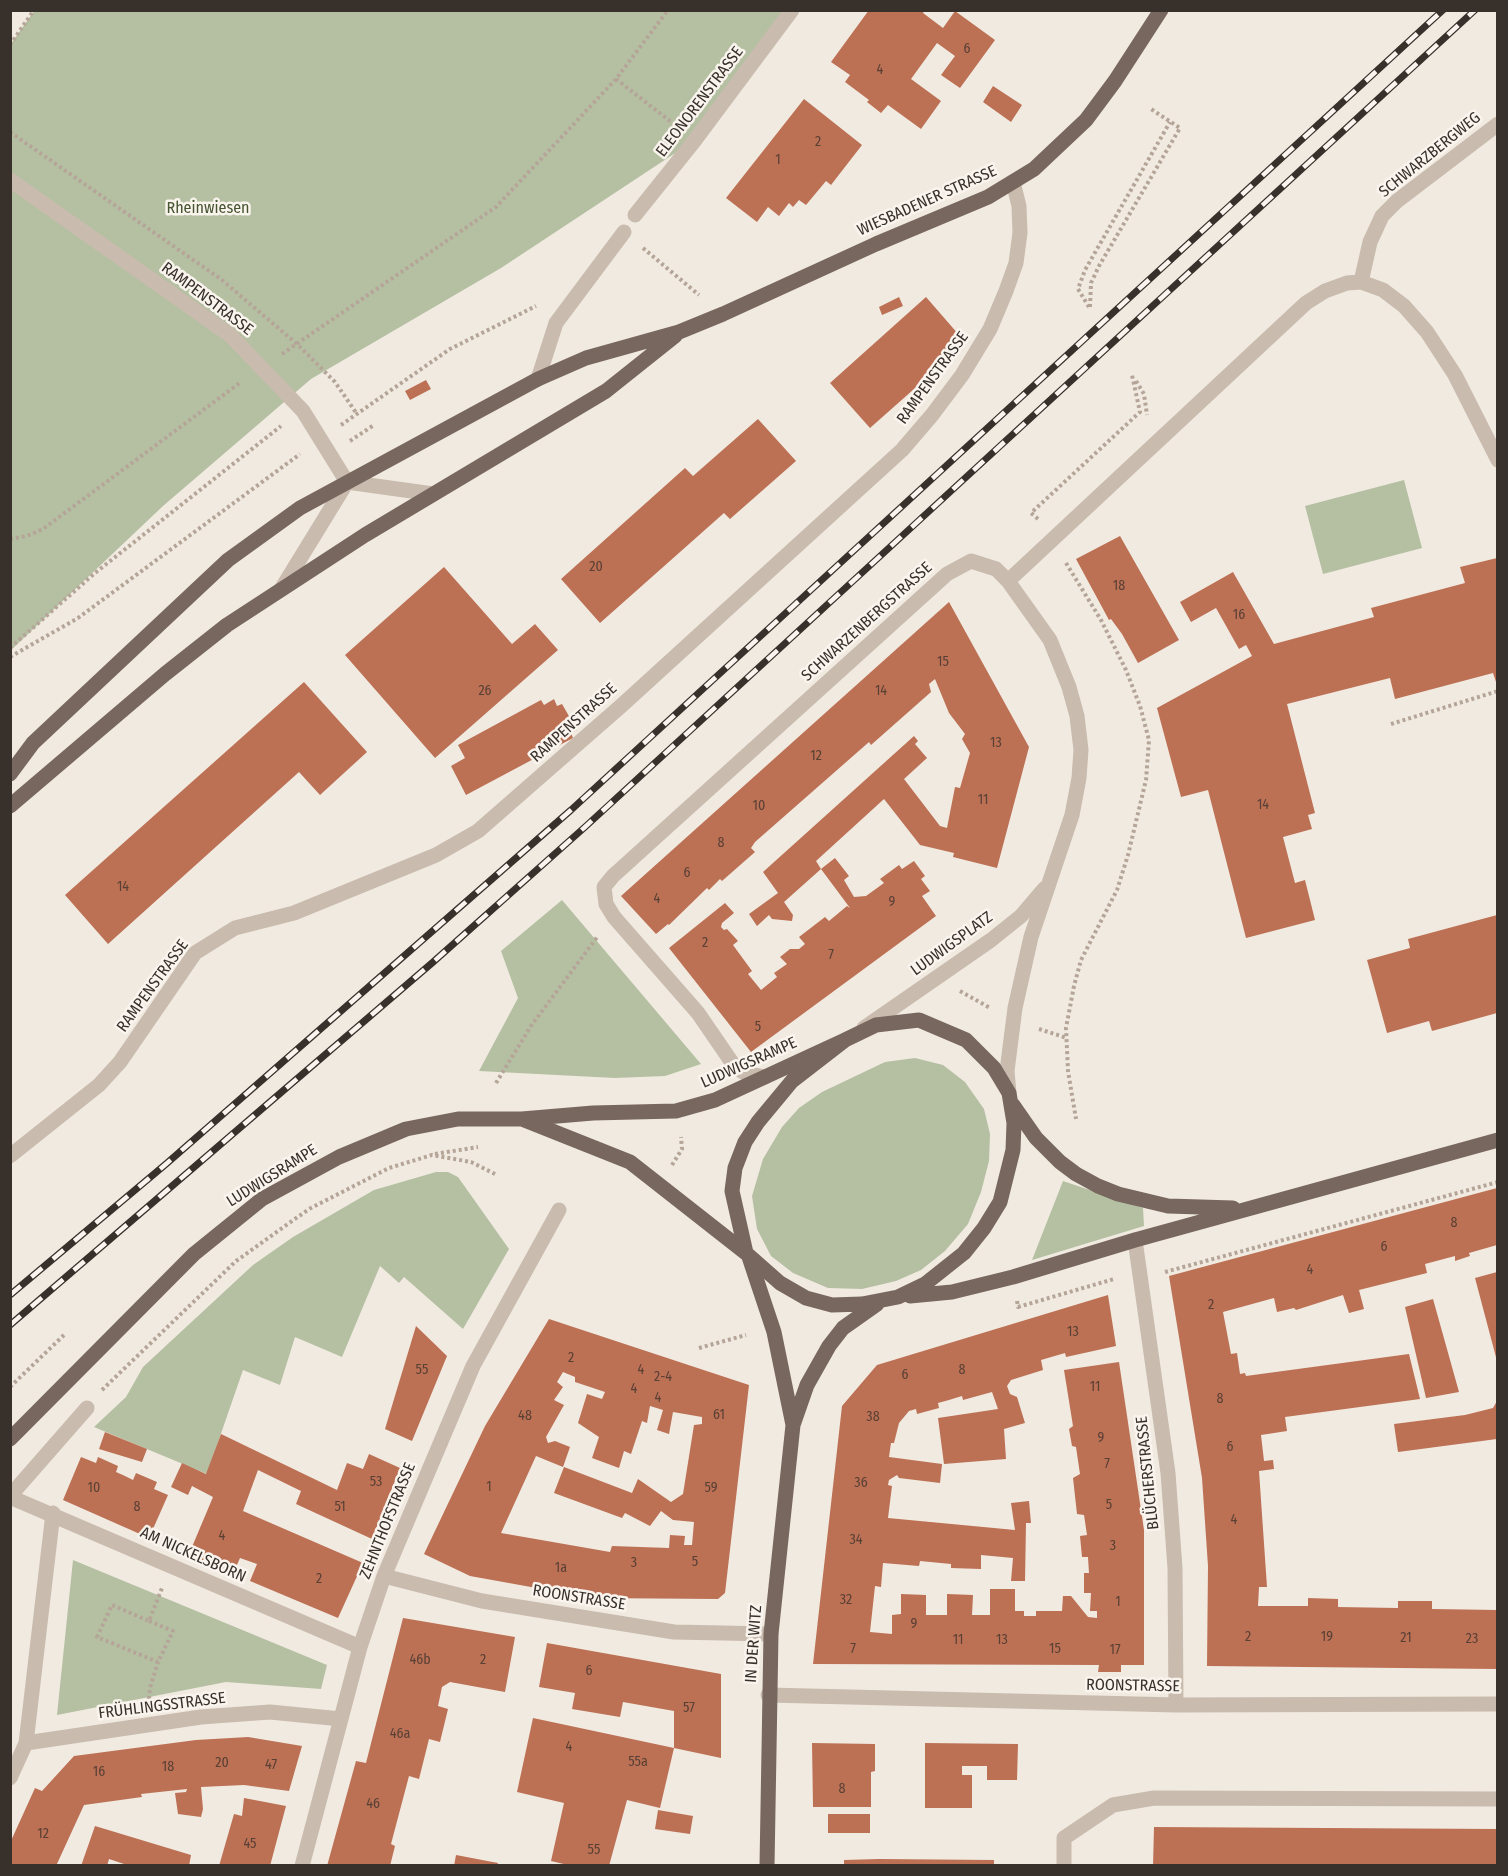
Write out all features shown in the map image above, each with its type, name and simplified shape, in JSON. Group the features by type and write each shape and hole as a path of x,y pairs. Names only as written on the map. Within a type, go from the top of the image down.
{"main road":[{"name":"WIESBADENER STRASSE","path":"679,332 876,244 951,214 1034,169 1086,120 1115,81 1161,10"},
{"path":"10,774 33,743 228,560 281,521 347,482 538,379 586,358 679,332"},
{"path":"10,806 214,634 282,588 433,494 606,391 679,332"},
{"name":"LUDWIGSPLATZ","path":"919,1020 934,1024 966,1040 982,1053 1009,1096 1014,1123 1013,1150 1000,1202 984,1228 963,1253 934,1278 892,1299 832,1305 806,1298 780,1283 748,1255 732,1191 735,1168 745,1142 758,1122 792,1081 850,1036 892,1021 919,1020"},
{"name":"LUDWIGSRAMPE","path":"10,1439 194,1254 247,1210 295,1179 372,1141 406,1129 458,1119 522,1119 593,1113 676,1111 715,1100 850,1036"},
{"path":"1009,1096 1036,1138 1060,1162 1098,1186 1118,1194 1168,1206 1251,1209"},
{"name":"LUDWIGSRAMPE","path":"522,1119 630,1162 748,1255"},
{"path":"892,1299 952,1292 1012,1277 1134,1240 1497,1140"},
{"name":"IN DER WITZ","path":"748,1255 774,1332 793,1425"},
{"name":"IN DER WITZ","path":"767,1866 768,1695 771,1634 793,1425 807,1385 829,1346 858,1316 892,1299"}],"street":[{"name":"ELEONORENSTRASSE","path":"634,215 695,140 792,10"},
{"name":"SCHWARZBERGWEG","path":"1362,282 1370,242 1382,216 1397,201 1497,124"},
{"name":"RAMPENSTRASSE","path":"10,180 230,335 303,411 347,482"},
{"name":"RAMPENSTRASSE","path":"10,1156 99,1085 120,1062 195,953 235,928 294,913 436,855 478,831 621,706 902,450 962,375 990,329 1006,291 1016,263 1020,233 1019,206 1013,182"},
{"path":"538,379 556,323 624,232"},
{"path":"1008,580 1306,303 1325,291 1347,283 1362,282 1383,290 1404,306 1427,333 1466,396 1497,460"},
{"path":"282,588 347,482 433,494"},
{"name":"SCHWARZENBERGSTRASSE","path":"765,1077 745,1073 735,1067 698,1013 614,917 604,895 604,887 613,876 947,574 970,561 981,562 996,569 1008,580"},
{"name":"LUDWIGSPLATZ","path":"1008,580 1050,640 1069,687 1077,716 1081,750 1079,778 1072,815 1031,937 1015,1008 1007,1071 1009,1096"},
{"name":"LUDWIGSPLATZ","path":"850,1036 991,940 1020,916 1042,893 1054,871"},
{"name":"ZEHNTHOFSTRASSE","path":"302,1866 360,1647 384,1576 473,1366 559,1210"},
{"name":"BLÜCHERSTRASSE","path":"1134,1240 1168,1473 1175,1568 1176,1705"},
{"path":"10,1496 87,1408"},
{"name":"AM NICKELSBORN","path":"10,1496 53,1512 360,1647"},
{"path":"10,1778 26,1743 53,1512"},
{"name":"ROONSTRASSE","path":"384,1576 482,1600 674,1632 771,1634"},
{"name":"ROONSTRASSE","path":"768,1695 1176,1705 1497,1704"},
{"name":"FRÜHLINGSSTRASSE","path":"26,1743 201,1717 270,1712 341,1719"},
{"path":"1064,1866 1064,1838 1113,1805 1154,1798 1497,1799"}],"path":[{"path":"10,45 34,10"},
{"path":"274,359 496,207 616,79 668,10"},
{"path":"616,79 695,140"},
{"path":"1151,109 1180,128 1099,266 1091,283 1090,307 1078,289 1085,270 1170,122"},
{"path":"10,132 222,280 297,344 335,382 357,414"},
{"path":"624,232 723,314"},
{"path":"343,424 450,349 546,301"},
{"path":"1031,513 1140,412 1132,375 1144,394 1148,414 1142,422"},
{"path":"10,539 27,536 43,529 247,378"},
{"path":"10,648 95,573 284,424"},
{"path":"10,657 78,618 294,459"},
{"path":"1039,519 1046,512"},
{"path":"1052,538 1101,620 1126,670 1140,706 1149,740 1146,780 1128,855 1117,890 1081,960 1074,986 1067,1038 1068,1071 1077,1119"},
{"path":"1391,724 1497,691"},
{"path":"496,1083 578,961 614,917"},
{"path":"954,988 998,1012"},
{"path":"1036,1028 1067,1038"},
{"path":"671,1166 682,1149 680,1132"},
{"path":"87,1408 116,1374 236,1261 309,1209 389,1168 432,1155 485,1146"},
{"path":"432,1155 471,1162 497,1175"},
{"path":"1018,1307 1139,1272 1159,1274 1497,1182"},
{"path":"10,1387 65,1334"},
{"path":"699,1348 746,1335"},
{"path":"149,1621 171,1565"},
{"path":"148,1725 150,1688 158,1662 172,1631 112,1605 97,1637 158,1662"}],"green space":[{"name":"Rheinwiesen","path":"34,11 792,11 695,140 501,268 311,379 163,506 11,650 10,45"},
{"path":"1404,480 1422,548 1323,574 1305,506"},
{"path":"562,900 701,1064 665,1076 615,1078 479,1071 518,998 501,951"},
{"path":"915,1058 943,1065 965,1082 984,1109 990,1134 989,1161 981,1192 968,1224 945,1251 921,1270 896,1281 862,1289 828,1288 793,1273 771,1256 757,1229 752,1196 763,1159 782,1127 799,1108 822,1092 885,1062"},
{"path":"436,1172 448,1172 458,1177 509,1249 463,1329 404,1277 399,1283 380,1266 342,1357 295,1337 280,1385 243,1370 207,1474 94,1427 126,1397 143,1367 253,1265 293,1237 374,1190"},
{"path":"1063,1181 1143,1208 1144,1226 1032,1260"},
{"path":"73,1560 327,1665 321,1689 226,1682 57,1715"}],"building":[{"path":"869,10 925,10 923,13 943,28 955,11 995,40 960,88 941,75 955,56 937,43 911,79 941,101 921,129 888,105 881,113 867,102 869,100 845,82 850,75 831,62"},
{"path":"993,86 1022,105 1011,122 983,102"},
{"path":"804,99 862,145 831,185 826,181 806,205 799,200 793,207 789,203 779,216 768,207 757,222 726,198"},
{"path":"899,297 903,306 882,315 879,307"},
{"path":"926,297 966,343 870,428 830,383"},
{"path":"426,380 431,389 410,400 405,391"},
{"path":"758,419 796,461 730,519 724,513 600,623 561,579 685,468 693,476"},
{"path":"1120,536 1179,640 1138,663 1122,634 1111,619 1109,620 1076,559"},
{"path":"1497,558 1497,685 1493,673 1395,699 1390,678 1287,704 1315,813 1308,815 1312,829 1283,837 1295,883 1305,880 1315,920 1246,938 1208,790 1181,797 1157,708 1252,656 1246,645 1239,649 1216,608 1191,622 1180,602 1233,572 1274,644 1374,617 1371,608 1465,583 1460,567"},
{"path":"444,567 512,644 535,624 558,650 435,758 345,655"},
{"path":"949,602 1029,747 997,868 953,857 954,853 920,845 884,799 816,861 821,869 784,902 793,915 792,921 772,919 769,915 757,926 749,914 778,893 763,872 914,736 918,741 915,744 927,758 904,779 940,826 947,828 955,787 960,788 970,753 962,739 965,734 949,713 935,679 929,684 931,692 871,745 869,742 755,842 751,848 755,852 722,881 720,879 709,890 707,888 669,925 656,934 621,896"},
{"path":"304,682 367,752 320,795 299,772 108,944 65,895"},
{"path":"554,699 557,706 562,704 577,730 571,733 573,738 466,795 451,766 465,758 458,745 541,700 544,705"},
{"path":"835,858 849,876 844,880 854,897 866,896 884,883 880,879 899,865 902,869 914,861 925,876 921,879 930,891 922,896 936,916 751,1052 669,948 725,903 734,913 722,923 721,927 724,930 727,929 738,941 733,945 752,971 748,974 761,990 777,977 774,973 787,964 780,957 790,949 799,949 805,944 799,937 825,917 829,921 847,906 850,908 821,869"},
{"path":"1497,915 1497,1013 1432,1031 1429,1021 1387,1033 1367,960 1410,948 1408,939"},
{"path":"1497,1188 1497,1245 1469,1253 1470,1256 1455,1261 1455,1256 1425,1264 1427,1273 1359,1290 1364,1309 1349,1313 1343,1295 1296,1310 1294,1308 1277,1312 1274,1298 1223,1312 1231,1354 1237,1353 1240,1374 1245,1373 1246,1376 1409,1354 1420,1399 1285,1417 1287,1431 1261,1435 1264,1461 1273,1460 1274,1469 1259,1471 1267,1587 1259,1587 1258,1606 1308,1606 1308,1598 1338,1599 1338,1607 1398,1608 1398,1601 1432,1601 1432,1609 1497,1610 1497,1669 1207,1666 1208,1566 1202,1478 1169,1276"},
{"path":"1497,1272 1497,1361 1475,1278"},
{"path":"1108,1295 1116,1346 1066,1357 1065,1353 1041,1360 1043,1370 1011,1380 1007,1386 1010,1394 1017,1397 1025,1423 1004,1429 1006,1459 944,1464 938,1418 998,1409 992,1392 963,1400 962,1396 938,1403 939,1408 917,1414 916,1409 909,1411 899,1423 894,1443 891,1443 889,1457 942,1464 940,1483 899,1478 897,1475 889,1480 888,1485 892,1486 888,1518 1015,1530 1011,1503 1029,1501 1031,1523 1026,1523 1025,1581 1011,1581 1013,1558 981,1555 981,1569 951,1568 951,1564 920,1561 919,1566 883,1563 881,1587 875,1586 870,1632 892,1634 892,1615 901,1614 901,1594 926,1595 926,1615 947,1615 947,1594 973,1595 972,1615 990,1615 990,1589 1015,1589 1015,1611 1024,1611 1024,1616 1036,1616 1036,1611 1062,1611 1063,1596 1071,1596 1088,1617 1097,1618 1097,1611 1090,1611 1091,1593 1084,1593 1084,1573 1089,1573 1088,1557 1082,1557 1080,1536 1087,1535 1084,1515 1077,1514 1073,1478 1080,1474 1076,1447 1072,1446 1069,1429 1073,1426 1064,1370 1119,1362 1144,1530 1144,1665 1121,1665 1121,1672 1098,1672 1099,1665 813,1664 842,1406 877,1365"},
{"path":"1433,1299 1459,1392 1426,1398 1405,1307"},
{"path":"549,1319 749,1385 725,1593 718,1599 592,1598 470,1576 424,1554 485,1426","holes":["563,1372 575,1377 575,1382 605,1392 602,1399 587,1394 578,1423 599,1437 592,1458 619,1468 624,1451 631,1454 642,1421 647,1423 650,1406 663,1410 657,1430 669,1434 673,1412 702,1417 702,1424 694,1425 683,1494 671,1502 638,1479 632,1493 564,1467 554,1493 622,1518 625,1513 650,1526 661,1511 673,1520 694,1522 692,1545 684,1545 685,1536 670,1535 669,1548 612,1546 610,1552 501,1533 536,1456 563,1467 570,1447 555,1441 548,1443 546,1437 564,1405 554,1400 563,1387 557,1382"]},
{"path":"416,1326 447,1356 412,1441 385,1429"},
{"path":"1497,1401 1497,1439 1398,1452 1394,1424 1465,1415 1493,1408"},
{"path":"105,1432 147,1449 142,1462 99,1449"},
{"path":"221,1434 337,1490 347,1463 363,1469 369,1454 400,1468 372,1539 296,1504 301,1491 258,1470 243,1511 363,1563 338,1618 250,1581 257,1564 240,1558 233,1574 189,1554 213,1497 192,1486 188,1495 171,1487 182,1463 206,1474"},
{"path":"81,1457 96,1463 98,1457 118,1466 116,1472 133,1480 136,1473 157,1482 154,1489 168,1495 149,1538 63,1500"},
{"path":"403,1618 515,1637 505,1692 450,1682 442,1687 438,1706 448,1709 440,1742 429,1739 419,1779 409,1776 391,1844 395,1846 390,1866 327,1866 356,1761 366,1763"},
{"path":"547,1643 721,1674 721,1758 674,1748 674,1711 623,1702 620,1717 572,1709 575,1693 539,1687"},
{"path":"533,1718 674,1748 660,1808 627,1800 609,1866 572,1866 551,1861 564,1803 517,1792"},
{"path":"248,1737 302,1746 289,1791 244,1785 201,1787 203,1809 201,1817 178,1814 175,1793 186,1792 187,1789 141,1794 142,1797 84,1805 56,1866 10,1866 10,1843 35,1788 42,1791 74,1756 196,1740"},
{"path":"812,1743 875,1744 875,1771 871,1772 871,1807 813,1807"},
{"path":"925,1743 1018,1744 1017,1780 987,1780 987,1766 962,1766 962,1775 972,1775 972,1808 925,1808"},
{"path":"244,1798 286,1806 270,1866 219,1866 234,1814 242,1816"},
{"path":"658,1810 693,1816 690,1834 655,1829"},
{"path":"828,1814 870,1814 870,1833 828,1833"},
{"path":"95,1826 191,1855 189,1866 130,1866 109,1859 107,1866 81,1866"},
{"path":"1154,1827 1497,1829 1497,1866 1153,1866"},
{"path":"456,1855 498,1863 497,1866 454,1866"},
{"path":"844,1860 994,1860 994,1866 844,1866"}],"railway":[{"path":"10,1295 166,1164 571,810 1443,10"},
{"path":"10,1325 432,963 585,827 1475,10"}]}
